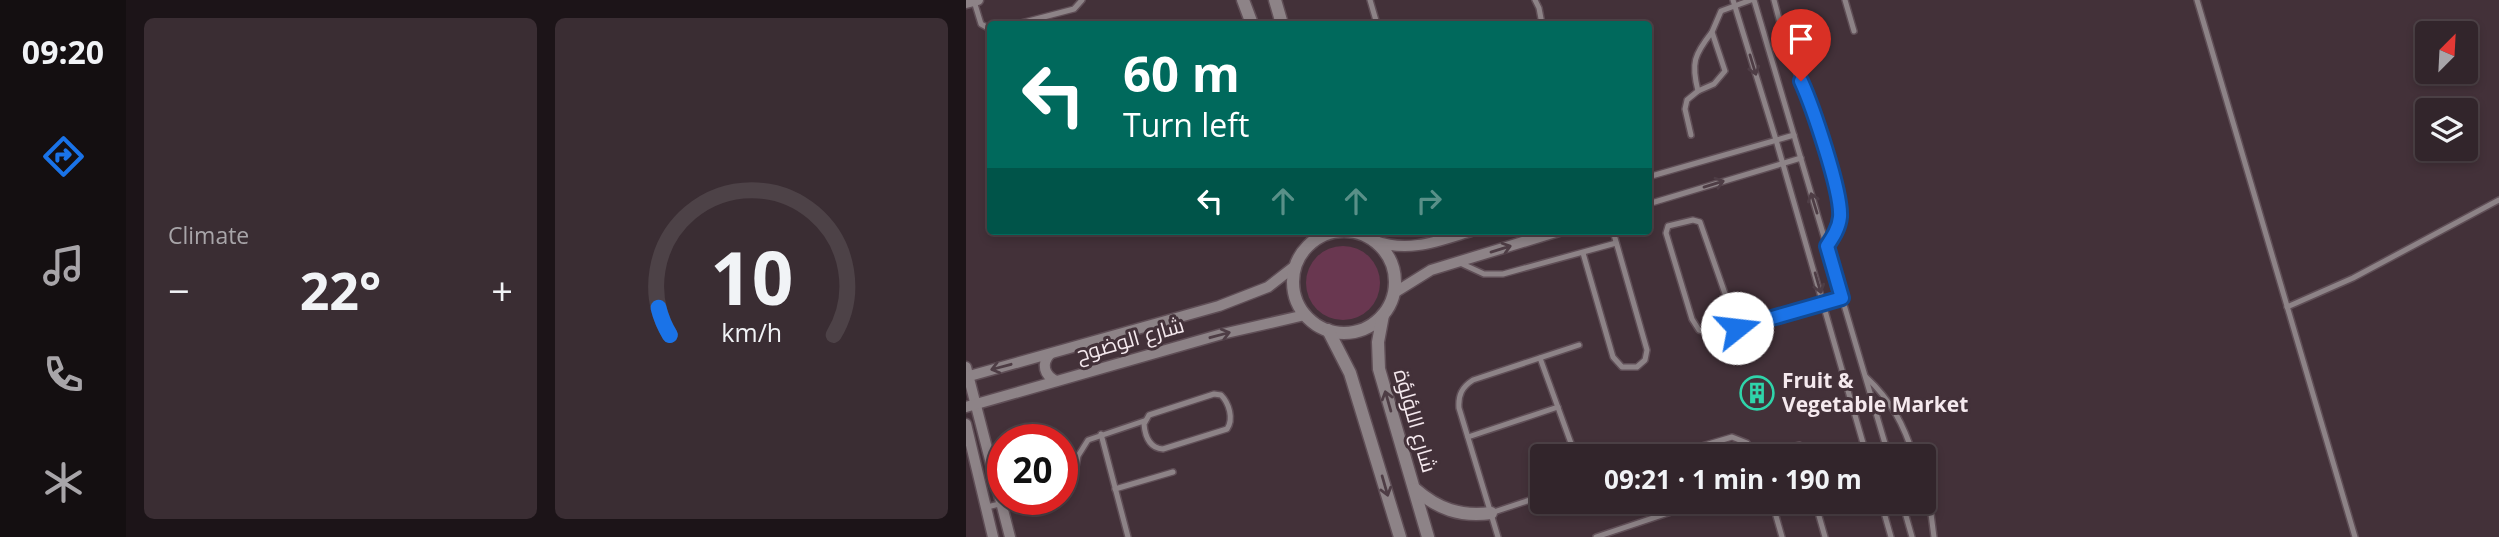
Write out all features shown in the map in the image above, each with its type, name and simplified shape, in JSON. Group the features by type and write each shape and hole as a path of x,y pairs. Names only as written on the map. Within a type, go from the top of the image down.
{"street":[{"path":"1243,0 1251,21"},
{"path":"1275,0 1281,21"},
{"path":"1306,235 1302,253 1295,266 1294,292 1305,315 1328,330 1343,333 1358,331 1372,324 1383,314 1394,293 1392,264 1375,241"},
{"path":"1302,253 1323,235"},
{"path":"1364,235 1388,246 1416,247 1457,235"},
{"path":"1394,293 1423,274 1546,235"},
{"name":"شارع الوضوح","path":"967,373 1050,354 1219,306 1268,287 1295,266"},
{"name":"شارع اللؤلؤة","path":"1383,314 1378,342 1379,369 1428,537"},
{"name":"شارع الوضوح","path":"971,406 1222,334 1305,315"},
{"path":"1328,330 1350,373 1400,537"},
{"path":"1050,354 1044,363 1045,369 1051,379 1056,381"},
{"path":"967,373 971,406 987,456"},
{"path":"966,424 987,507"},
{"path":"1414,489 1430,502 1450,512 1477,515 1491,513"},
{"path":"989,515 993,537"},
{"path":"1005,515 1010,537"}],"lane":[{"path":"1028,21 1074,9 1082,0"},
{"path":"1370,0 1376,21"},
{"path":"1535,0 1541,21"},
{"path":"1539,8 1542,0"},
{"path":"1698,92 1693,70 1697,52 1712,32 1721,11 1734,2 1753,0 1885,444"},
{"path":"1845,0 1854,31"},
{"path":"2197,0 2355,537"},
{"path":"973,1 981,24 987,27"},
{"path":"1776,1 1788,53 1811,105 1839,200 1839,223 1827,246"},
{"path":"1734,2 1863,444"},
{"path":"1691,135 1685,109 1687,100 1714,84 1725,71 1712,32"},
{"path":"1652,176 1794,135"},
{"path":"1652,203 1801,158"},
{"path":"2287,307 2344,282 2499,200"},
{"path":"1737,328 1700,222 1693,220 1668,226 1666,233 1692,318 1699,330 1715,334 1737,328 1824,304 1842,298"},
{"path":"1583,253 1613,357 1622,368 1637,367 1645,360 1647,350 1614,235"},
{"path":"1458,262 1484,274 1503,274 1616,243"},
{"path":"1498,537 1460,408 1460,394 1473,380 1579,345"},
{"path":"1540,358 1571,444"},
{"path":"1865,377 1895,410 1910,444"},
{"path":"1078,456 1084,445 1101,434 1144,421 1152,413 1214,394 1221,395 1225,400 1231,420 1224,431 1159,449 1148,440 1144,421"},
{"path":"1468,437 1558,407"},
{"path":"1101,434 1128,537"},
{"path":"1709,444 1732,437 1749,444"},
{"path":"1115,489 1173,472"},
{"path":"1491,513 1530,500"},
{"path":"1596,537 1665,514"},
{"path":"1775,514 1782,537"},
{"path":"1818,514 1825,537"},
{"path":"1884,514 1891,537"},
{"path":"1905,514 1912,537"},
{"path":"1931,514 1934,537"}],"shaded area":[{"path":"1343,246 1364,252 1374,262 1380,283 1374,304 1364,314 1343,320 1322,314 1312,304 1306,283 1312,262 1322,252"}],"place":[{"name":"Fruit & Vegetable Market","path":"1757,393"}],"route":[{"path":"1737,328 1842,298 1827,246 1839,223 1839,200 1801,81"}]}
